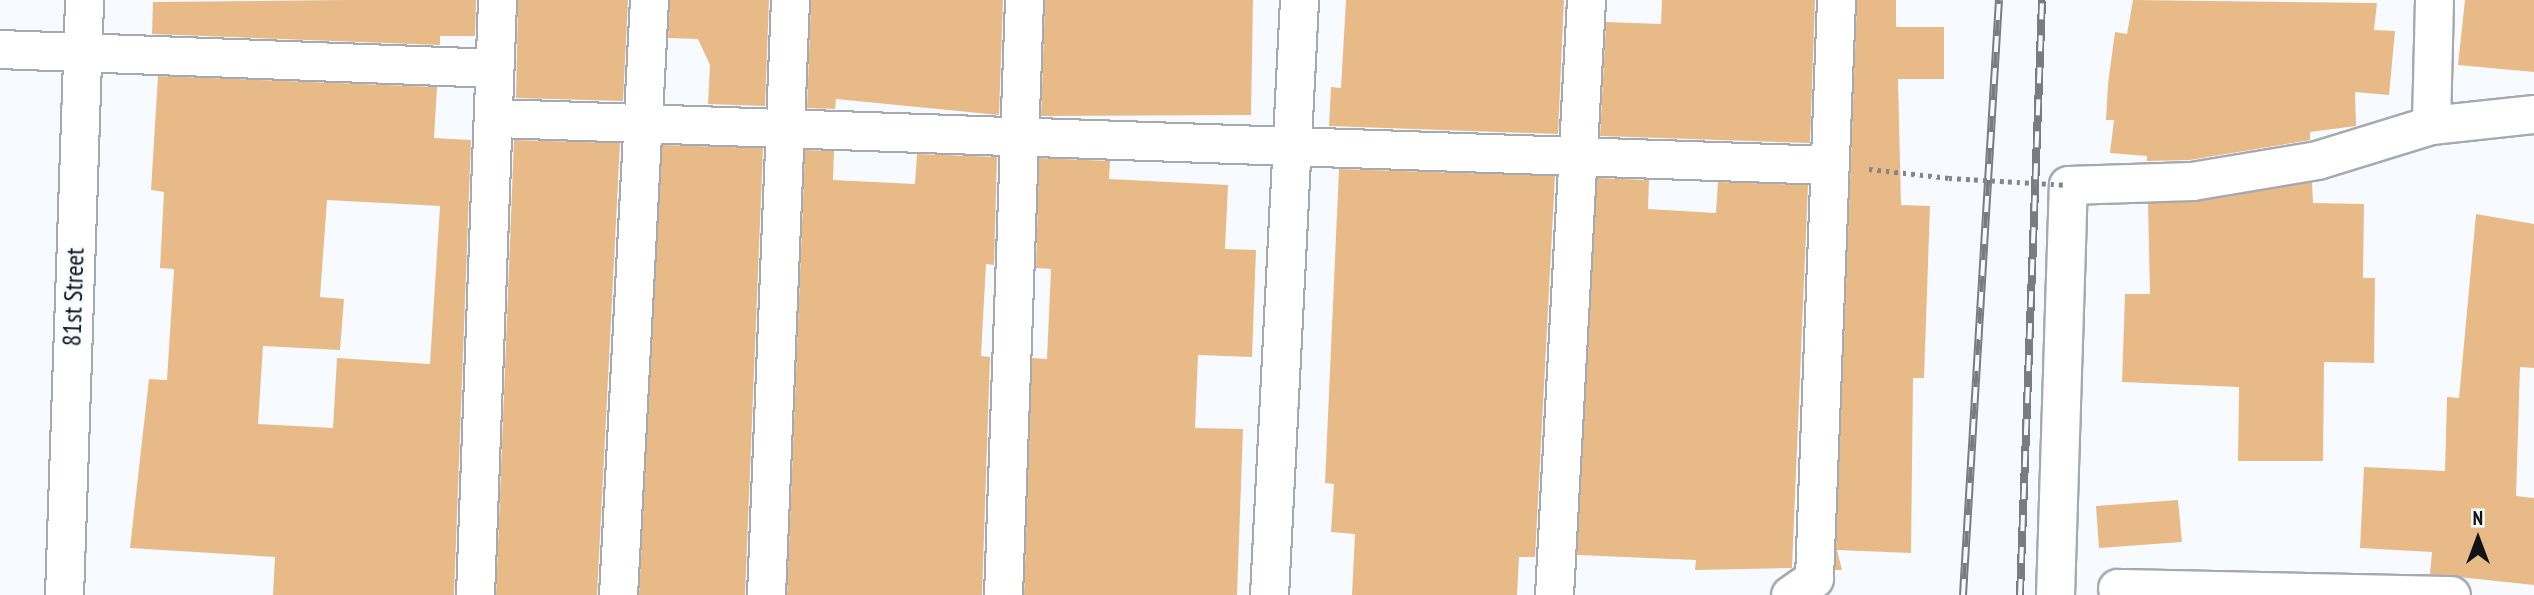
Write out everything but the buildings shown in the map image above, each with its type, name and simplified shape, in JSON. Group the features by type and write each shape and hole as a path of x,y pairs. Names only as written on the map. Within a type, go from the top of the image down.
{"street":[{"name":"81st Street","path":"64,595 83,0"},
{"path":"475,595 497,118 494,68 497,0"},
{"path":"618,595 649,0"},
{"path":"766,595 790,0"},
{"path":"1003,595 1024,0"},
{"path":"1269,595 1299,0"},
{"path":"1554,595 1582,159 1586,0"},
{"path":"1790,595 1814,578 1836,0"},
{"path":"2431,125 2434,0"},
{"path":"0,49 494,68"},
{"path":"2055,595 2068,185 2192,181 2317,160 2431,125 2534,114"},
{"path":"497,118 1291,144 1582,159 1830,165"},
{"path":"2117,588 2451,595"}],"path":[{"path":"1830,165 1948,178 2068,185"}],"railway":[{"path":"1963,595 1999,0"},
{"path":"2020,595 2042,0"}]}
